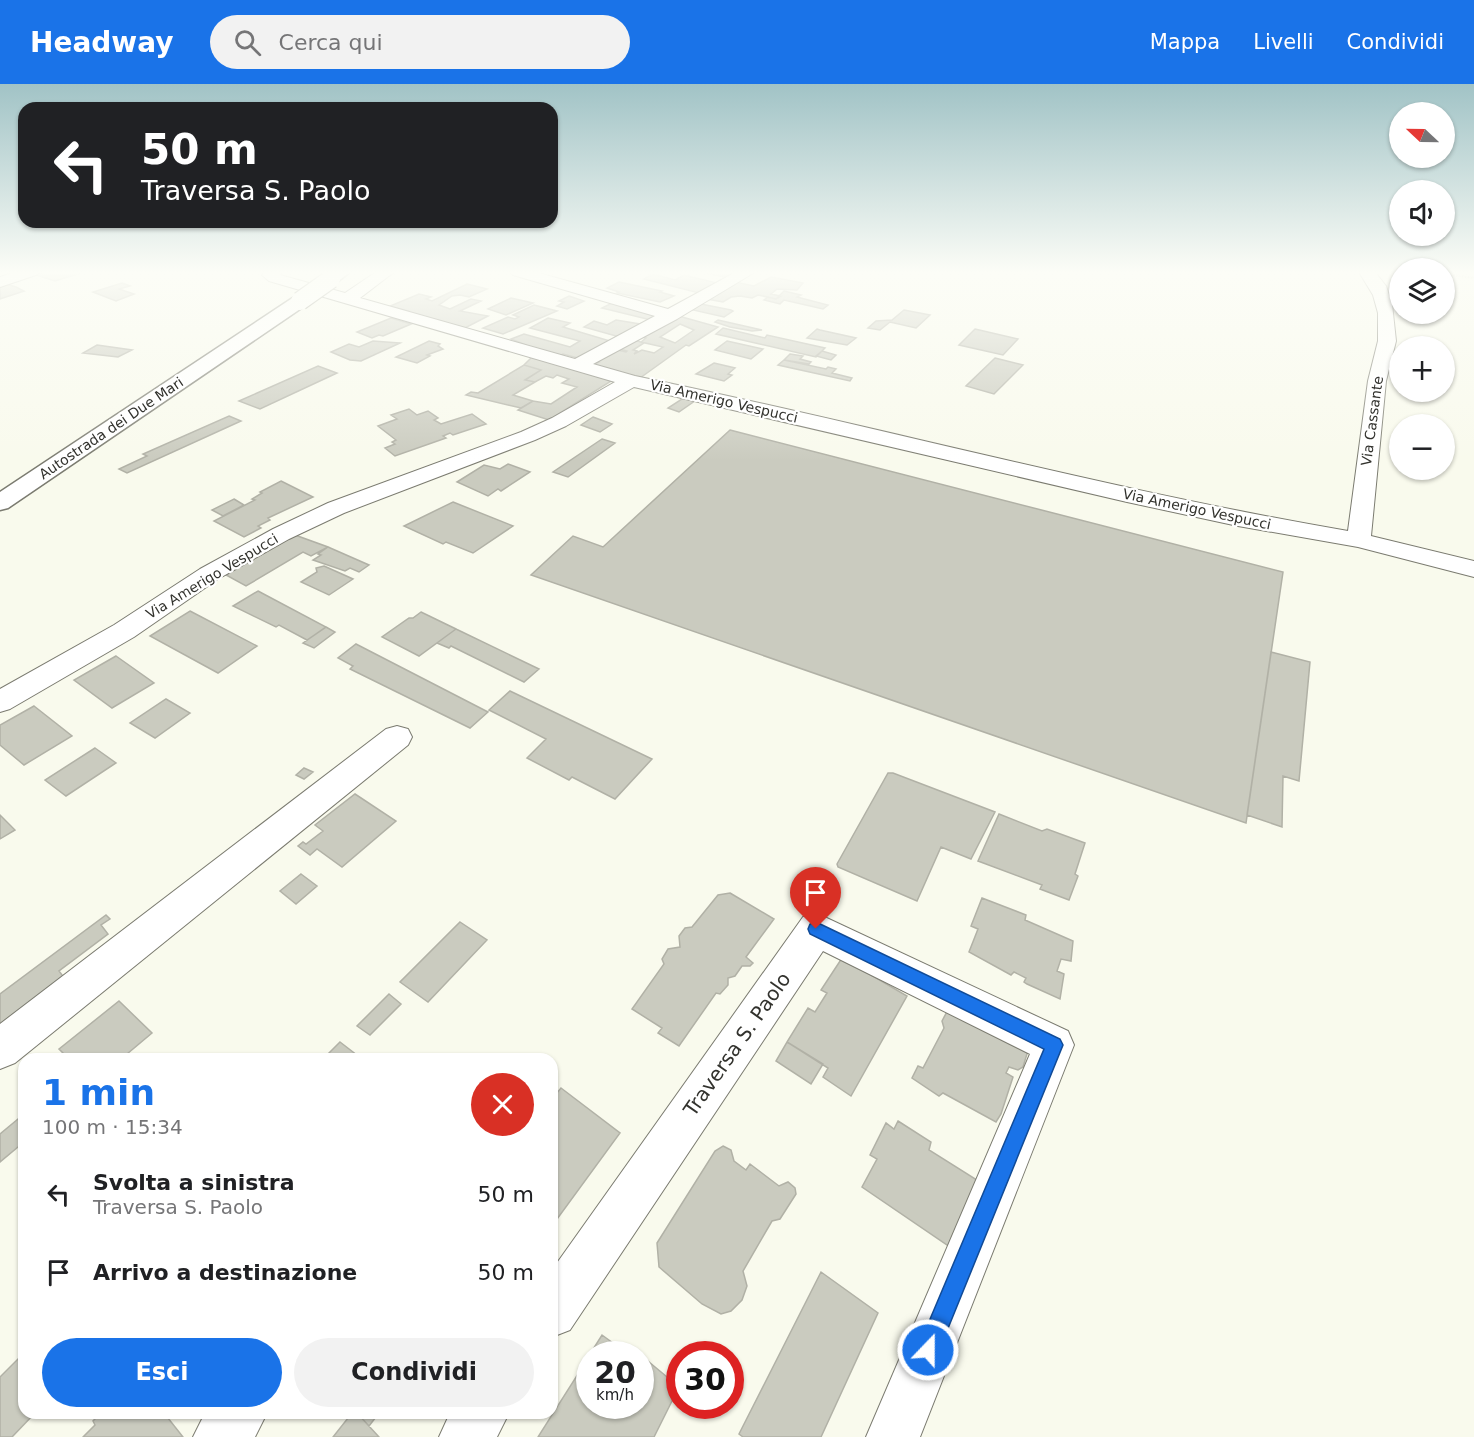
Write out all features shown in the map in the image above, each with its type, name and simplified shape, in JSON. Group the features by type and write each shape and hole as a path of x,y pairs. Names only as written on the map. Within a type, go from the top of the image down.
{"highway":[{"name":"Autostrada dei Due Mari","path":"0,484 234,335"},
{"name":"Autostrada dei Due Mari","path":"0,503 240,335"}],"street":[{"path":"476,335 632,381"},
{"path":"578,365 634,335"},
{"name":"Via Cassante","path":"1359,540 1363,484 1377,382 1387,335"},
{"name":"Via Amerigo Vespucci","path":"0,702 124,631 209,574 281,534 336,508 528,436 560,422 604,394 632,381 1127,495 1238,519 1359,540 1474,569"},
{"path":"0,1049 397,737"},
{"name":"Traversa S. Paolo","path":"558,1303 816,929 1054,1045 892,1437"},
{"path":"220,1437 235,1419"},
{"path":"466,1437 478,1419"}],"building":[{"path":"528,335 570,347 580,341 557,335 590,335 610,341 585,360 563,354 559,356 525,346 511,339"},
{"path":"663,335 660,337 675,343 686,335 706,335 689,346 686,345 640,378 593,365 599,362 594,360 613,349 626,352 617,348 631,339 644,343 633,350 637,351 634,354 642,350 654,353 663,347 641,342 646,338 637,336"},
{"path":"721,335 753,335 765,338 768,335 825,348 816,357"},
{"path":"810,335 844,335 856,338 847,345 807,338"},
{"path":"969,335 1001,335 1018,339 1003,355 959,345"},
{"path":"373,341 400,343 361,361 350,360 331,352 349,344 359,347"},
{"path":"429,341 440,344 438,346 443,349 427,355 430,356 417,363 396,357"},
{"path":"727,341 763,349 751,359 715,350"},
{"path":"97,345 132,350 118,357 83,353"},
{"path":"822,351 836,355 831,360 816,356"},
{"path":"790,354 803,356 800,359 811,362 809,364 784,360"},
{"path":"532,357 617,381 611,381 549,420 518,410 533,401 551,404 577,387 562,383 569,379 557,375 553,378 546,376 535,382 525,380 541,370 524,365"},
{"path":"995,358 1023,365 994,394 966,386"},
{"path":"784,360 836,369 832,373 852,378 850,381 778,365"},
{"path":"714,363 735,368 728,374 732,375 724,381 696,374"},
{"path":"524,365 541,370 525,380 535,382 513,395 533,401 521,408 466,395 471,392 478,393"},
{"path":"318,366 337,373 260,409 239,401"},
{"path":"688,395 699,398 679,412 668,408"},
{"path":"409,409 417,415 428,411 438,418 434,420 441,424 472,414 486,424 453,435 450,433 443,436 446,438 395,456 385,448 395,444 392,442 396,440 378,426 397,419 391,415"},
{"path":"229,416 241,421 127,473 119,469 147,456 143,454"},
{"path":"593,417 612,424 600,432 581,425"},
{"path":"730,430 1283,572 1246,823 531,575 573,536 603,547"},
{"path":"602,439 615,443 568,477 553,472"},
{"path":"508,464 530,472 501,491 498,489 488,496 457,482 484,465 500,469"},
{"path":"281,481 313,497 268,518 270,520 258,526 261,528 244,537 214,521 255,500 252,499 262,493 260,492"},
{"path":"234,499 244,505 223,516 212,510"},
{"path":"453,502 513,526 473,553 446,542 443,544 404,526"},
{"path":"295,535 328,547 311,556 303,552 246,586 226,575"},
{"path":"328,547 369,565 359,572 350,568 345,571 313,560"},
{"path":"324,566 353,579 329,595 301,582 317,572 316,568"},
{"path":"258,591 326,627 307,640 279,625 276,627 233,606"},
{"path":"190,611 257,646 218,673 150,636"},
{"path":"421,612 456,629 419,656 382,637 409,618"},
{"path":"326,627 335,632 314,648 303,643"},
{"path":"456,629 539,669 524,682 451,646 449,648 437,643"},
{"path":"356,644 488,712 470,728 350,669 353,666 338,658"},
{"path":"1271,652 1310,662 1299,781 1283,776 1282,827 1247,815"},
{"path":"116,656 154,683 112,708 74,680"},
{"path":"510,691 652,759 615,799 572,777 569,780 527,758 546,739 489,710"},
{"path":"166,699 190,713 155,738 130,723"},
{"path":"34,706 72,736 24,765 0,745 0,725"},
{"path":"95,748 116,763 66,796 45,780"},
{"path":"304,768 313,772 304,779 296,775"},
{"path":"888,773 995,812 971,859 941,847 917,901 838,867 837,864"},
{"path":"355,794 396,821 342,867 317,849 310,855 298,846 303,842 306,844 323,831 315,825"},
{"path":"999,814 1042,831 1047,829 1085,843 1075,874 1078,876 1069,900 1040,889 1042,885 978,861"},
{"path":"0,815 15,830 0,839"},
{"path":"301,874 317,886 296,904 280,891"},
{"path":"730,893 774,919 746,957 753,963 750,966 742,966 735,976 728,978 728,985 720,994 716,993 679,1046 658,1033 662,1028 632,1009 664,964 662,959 668,949 680,947 679,936 685,928 692,927 718,895"},
{"path":"982,898 1026,915 1025,920 1073,941 1071,961 1061,959 1057,971 1064,974 1060,999 1027,984 1024,982 1026,978 1014,972 1011,975 969,952 978,929 971,926"},
{"path":"106,915 110,919 101,925 108,934 59,971 71,987 0,1043 0,994"},
{"path":"460,922 487,940 428,1002 400,982"},
{"path":"842,958 907,996 851,1096 823,1077 828,1068 787,1042 808,1008 815,1012 827,993 821,990"},
{"path":"389,994 401,1004 370,1035 357,1026"},
{"path":"119,1001 152,1033 128,1053 63,1053 59,1049"},
{"path":"950,1006 1030,1044 1023,1067 1018,1070 1009,1067 1006,1073 1013,1077 1001,1114 996,1122 943,1093 939,1096 912,1078 918,1066 923,1068 944,1028 942,1021"},
{"path":"340,1042 354,1053 329,1053"},
{"path":"787,1042 823,1064 811,1084 776,1061"},
{"path":"561,1088 620,1133 558,1218 558,1092"},
{"path":"18,1119 18,1147 0,1162 0,1134"},
{"path":"898,1121 931,1142 929,1150 977,1180 953,1249 862,1187 877,1159 870,1155 886,1123 894,1129"},
{"path":"723,1146 731,1150 734,1161 746,1170 750,1164 779,1186 788,1182 795,1188 796,1194 780,1219 772,1221 743,1271 747,1286 742,1300 731,1311 721,1314 702,1304 659,1267 657,1243 715,1151"},
{"path":"821,1272 878,1313 821,1437 743,1437 739,1434"},
{"path":"602,1335 610,1341 598,1341"},
{"path":"18,1359 18,1419 29,1419 12,1437 0,1437 0,1377"},
{"path":"654,1366 666,1376 666,1413 654,1437 538,1437 549,1419 558,1419 558,1405 576,1377 576,1419 654,1419"},
{"path":"95,1419 169,1419 183,1437 83,1437 95,1425 93,1421"},
{"path":"347,1419 362,1419 379,1437 333,1437"},
{"path":"363,1419 374,1419 369,1426"}],"route":[{"path":"816,929 1054,1045 928,1350"}]}
